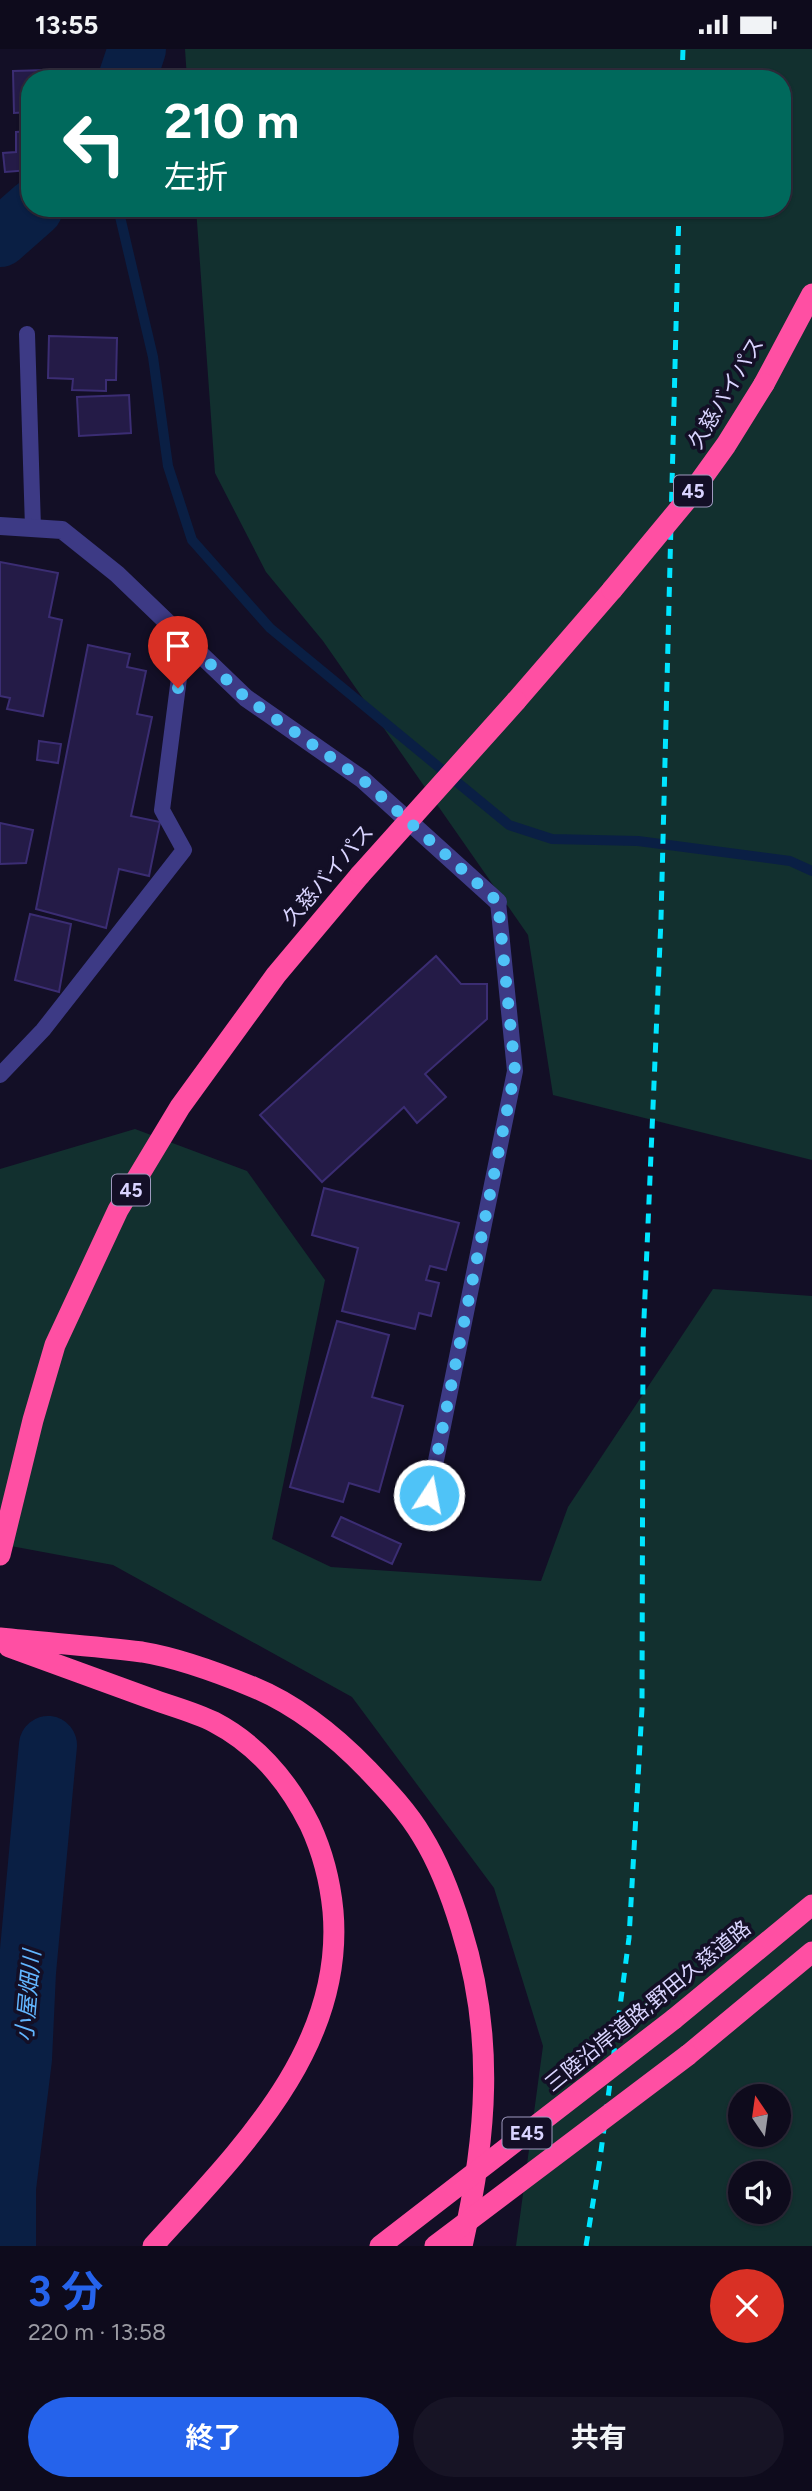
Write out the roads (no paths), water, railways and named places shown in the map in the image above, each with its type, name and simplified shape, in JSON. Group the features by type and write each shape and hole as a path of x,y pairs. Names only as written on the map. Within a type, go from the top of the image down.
{"highway":[{"name":"久慈バイパス","path":"0,1555 33,1420 55,1345 118,1210 180,1107 276,975 360,874 516,701 685,502 726,445 764,384 812,294"},
{"path":"0,1638 145,1653 199,1667 256,1688 309,1718 352,1754 386,1789 420,1833 442,1872 469,1954 478,1993 485,2045 484,2108 476,2188 462,2246"},
{"path":"0,1644 214,1722 264,1756 294,1794 317,1839 329,1877 335,1938 328,1990 312,2038 276,2102 226,2166 153,2246"},
{"name":"三陸沿岸道路;野田久慈道路","path":"380,2246 674,2019 812,1905"},
{"name":"E45","path":"435,2246 688,2055 812,1952"}],"street":[{"path":"0,526 62,530 117,574 246,698 362,779 498,902"}],"lane":[{"path":"27,334 33,528"},
{"path":"0,1075 43,1030 184,850 162,810 184,639"},
{"path":"429,1495 515,1071 498,902"}],"waterway":[{"name":"小屋畑川","path":"130,70 137,49"},
{"name":"小屋畑川","path":"0,238 24,217"},
{"path":"120,217 153,357 168,466 192,540 270,628 509,825 552,839 638,841 790,861 812,871"},
{"name":"小屋畑川","path":"7,2246 7,2188 23,2059 27,1972 48,1745"}],"railway":[{"path":"682,70 683,49"},
{"path":"586,2246 629,1938 642,1708 643,1342 661,919 679,217"}]}
